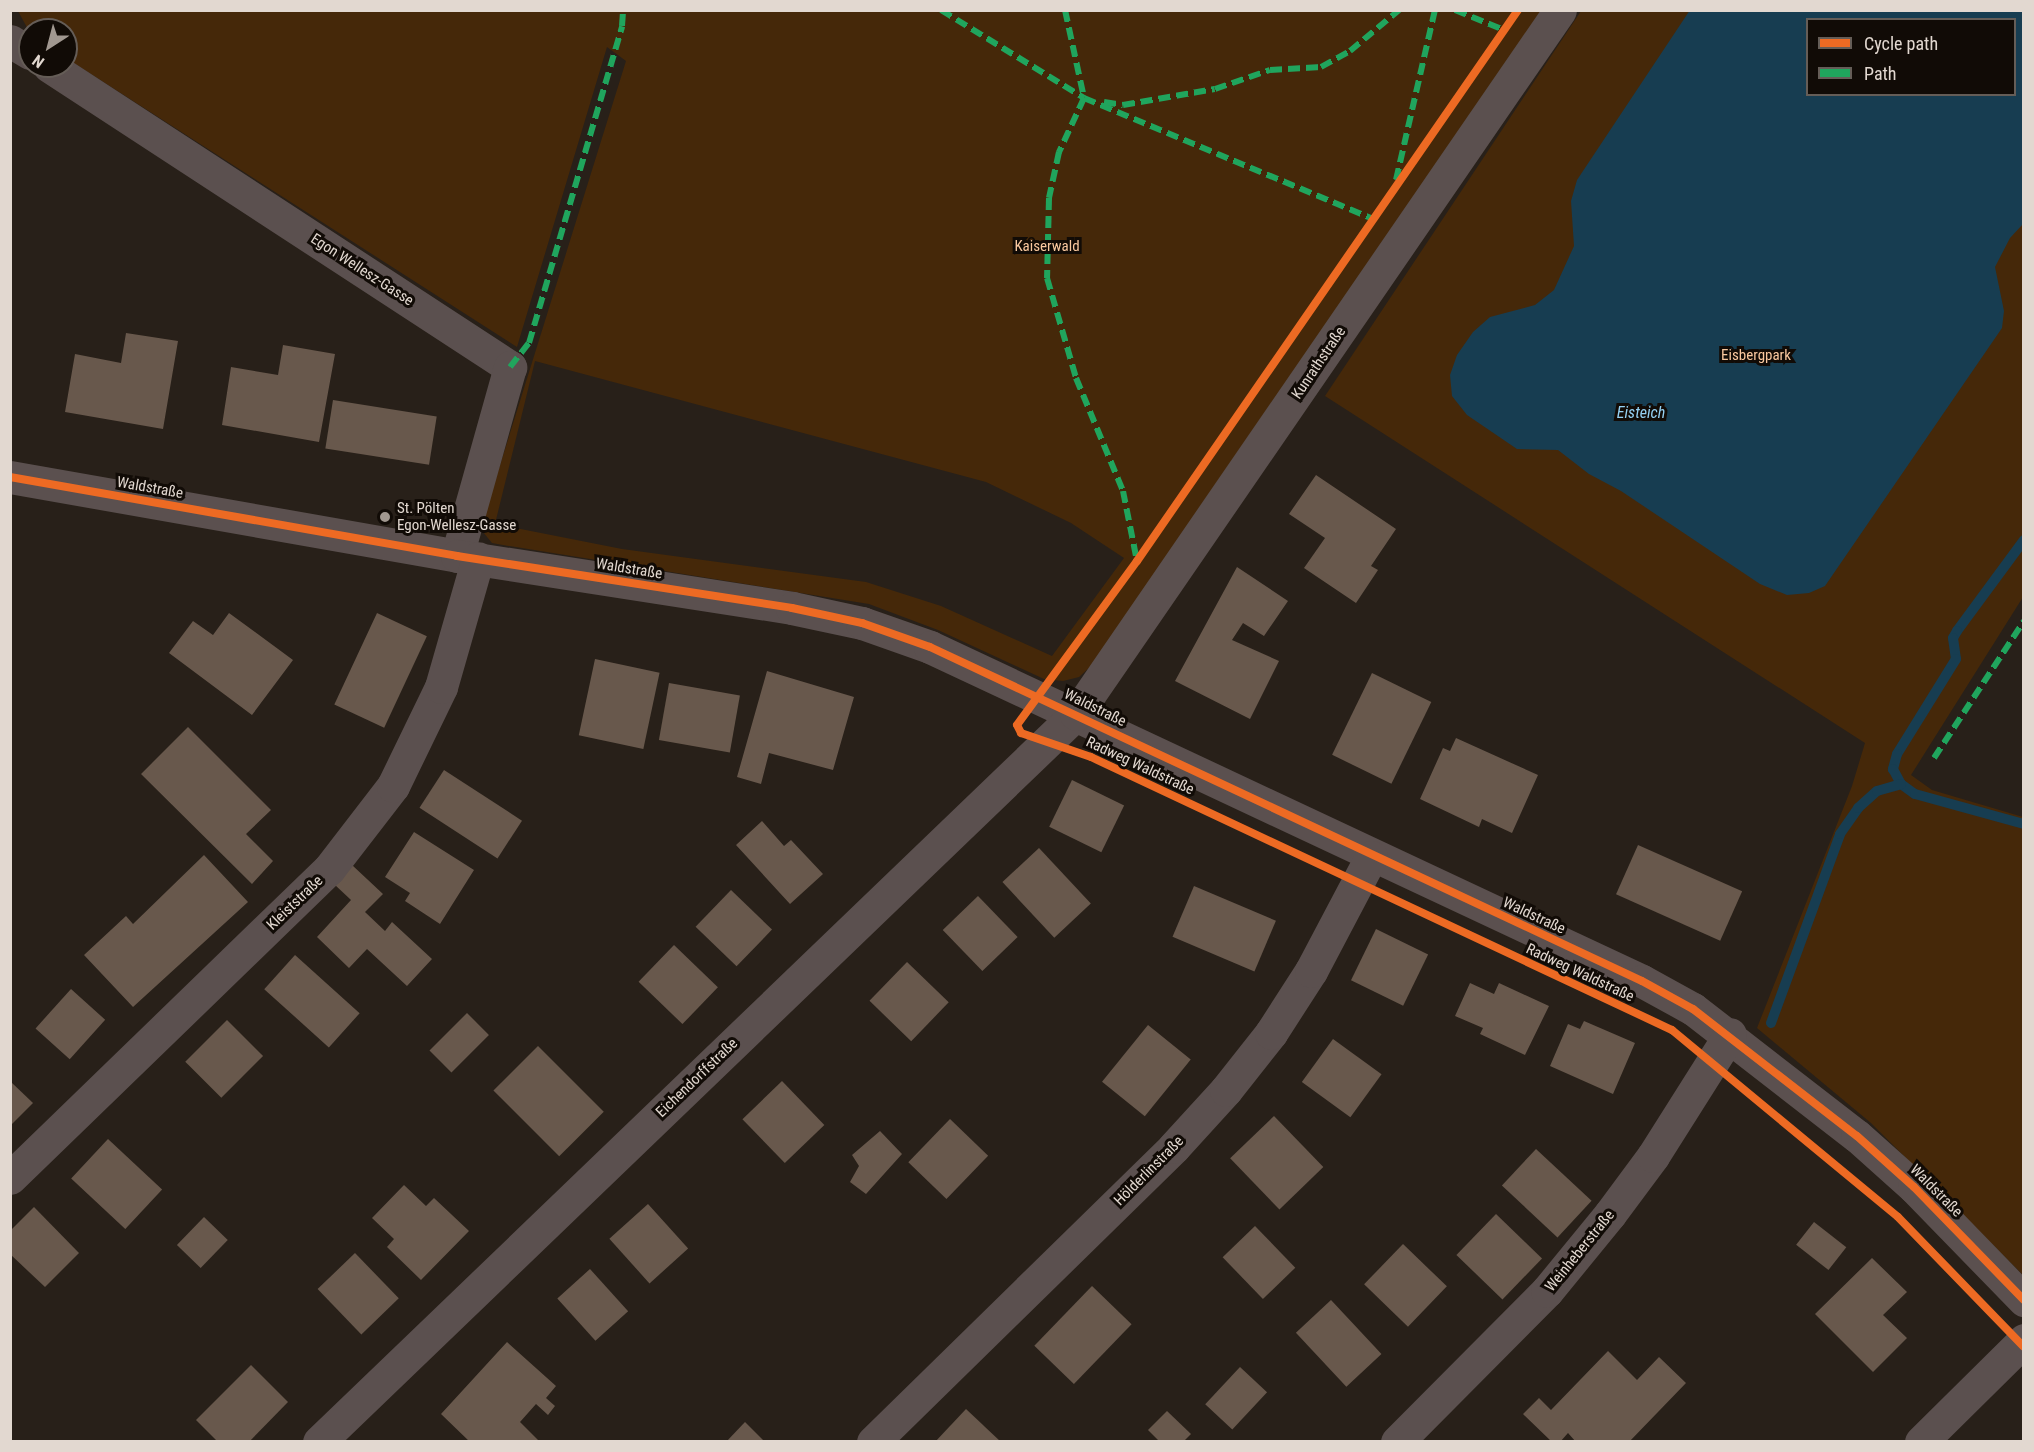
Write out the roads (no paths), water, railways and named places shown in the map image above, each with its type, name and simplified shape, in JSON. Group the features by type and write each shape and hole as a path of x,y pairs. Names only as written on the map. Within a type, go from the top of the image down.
{"street":[{"name":"Kunrathstraße","path":"1076,714 1560,10"},
{"name":"Egon Wellesz-Gasse","path":"68,78 510,367 468,557"},
{"name":"Waldstraße","path":"10,477 468,557 792,608 862,623 930,647 1076,714 1371,857 1642,981 1730,1034 1906,1180 2024,1300"},
{"name":"Kleiststraße","path":"10,1178 329,869 393,786 441,687 468,557"},
{"name":"Eichendorffstraße","path":"319,1442 1076,714"},
{"name":"Hölderlinstraße","path":"873,1442 1174,1147 1226,1090 1271,1033 1311,971 1371,857"},
{"name":"Weinheberstraße","path":"1397,1442 1547,1291 1610,1215 1653,1156 1730,1034"},
{"path":"1921,1442 2024,1340"}],"water":[{"name":"Eisteich","path":"1690,10 2023,11 2023,224 2010,238 1995,267 2004,311 2002,328 1825,586 1809,593 1787,595 1760,584 1621,491 1589,474 1558,450 1517,449 1467,415 1452,396 1450,375 1457,355 1473,332 1490,317 1535,305 1554,290 1574,246 1571,201 1577,180"}],"waterway":[{"path":"2024,540 1957,631 1953,638 1956,659 1897,754 1893,769 1901,784 1915,794 2024,824"},
{"path":"1771,1023 1840,834 1858,808 1877,791 1901,784"}],"place":[{"name":"St. Pölten Egon-Wellesz-Gasse","path":"385,517"}],"park label":[{"name":"Kaiserwald","path":"1047,247"},
{"name":"Eisbergpark","path":"1756,356"}]}
